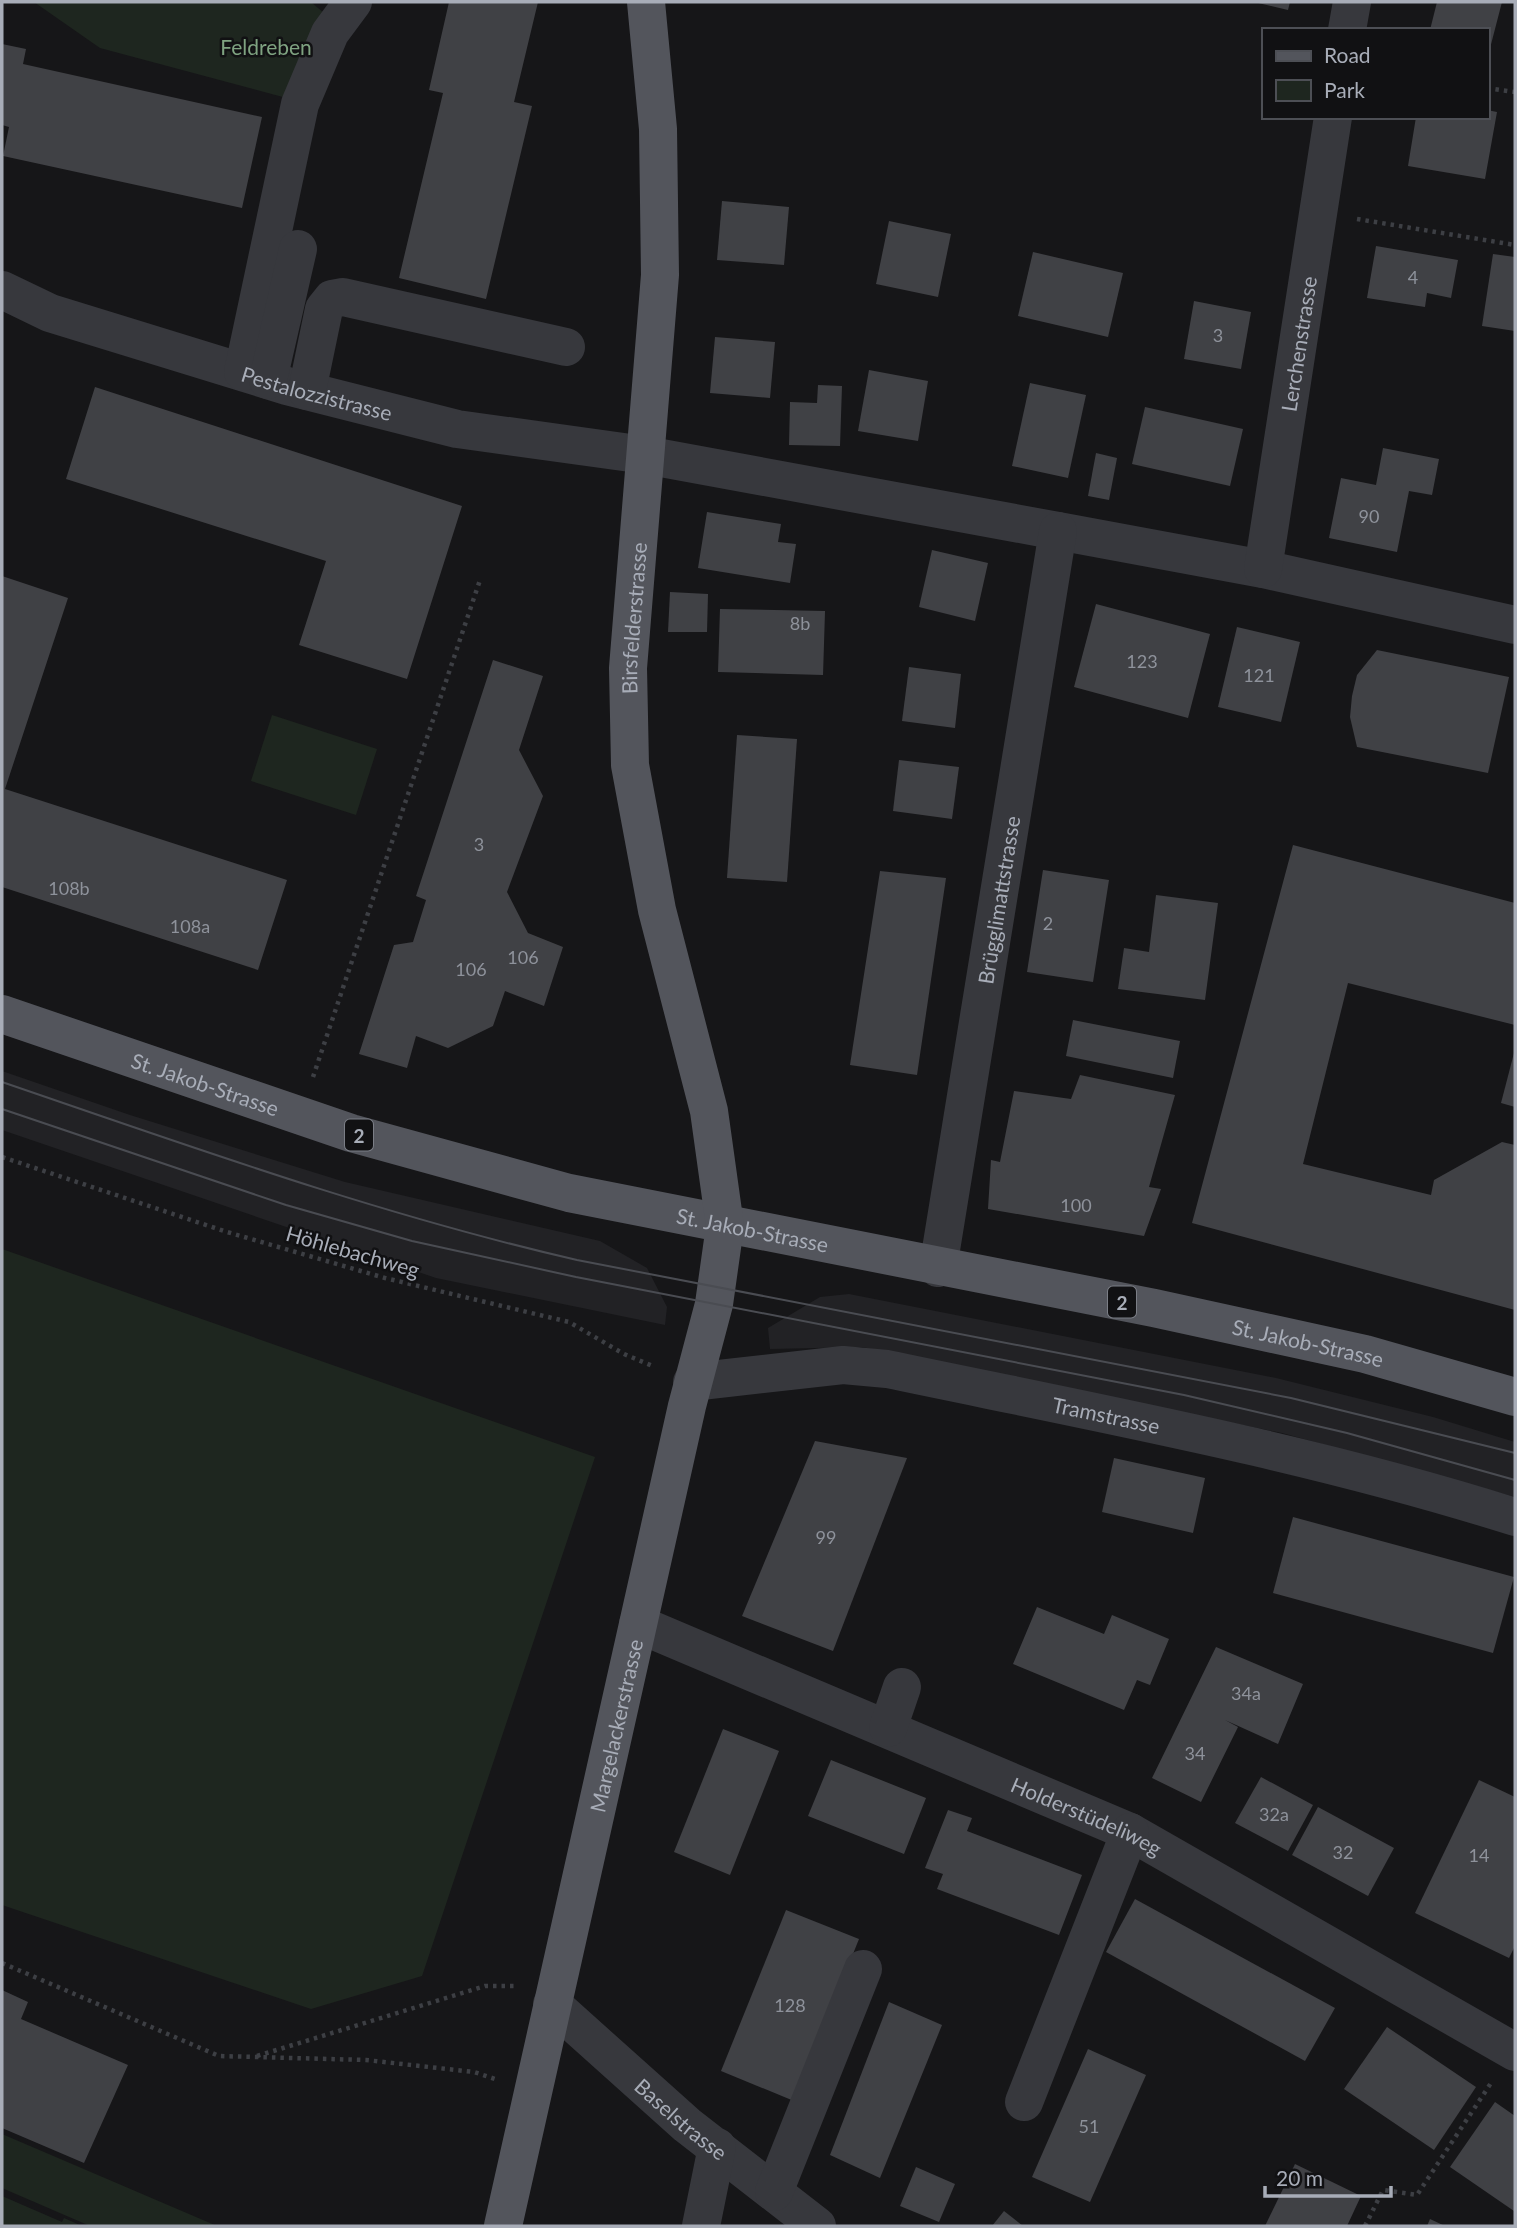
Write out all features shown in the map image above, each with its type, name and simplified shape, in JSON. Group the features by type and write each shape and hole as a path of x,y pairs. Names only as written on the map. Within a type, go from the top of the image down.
{"main road":[{"name":"Birsfelderstrasse","path":"646,2 658,130 660,275 628,668 631,765 657,910 709,1111 725,1226"},
{"name":"St. Jakob-Strasse","path":"2,1014 351,1133 569,1193 725,1226 1154,1308 1365,1354 1515,1397"},
{"name":"Margelackerstrasse","path":"503,2226 692,1382 714,1304 725,1226"}],"street":[{"path":"256,376 300,104 330,33 353,2"},
{"path":"1347,28 1352,2"},
{"name":"Lerchenstrasse","path":"1263,569 1333,119"},
{"path":"256,376 298,249"},
{"name":"Pestalozzistrasse","path":"2,290 50,313 256,376 457,429 645,455 1058,531 1263,569 1515,625"},
{"path":"307,391 324,309 332,299 343,297 566,347"},
{"name":"Brügglimattstrasse","path":"939,1268 1058,531"},
{"name":"Tramstrasse","path":"692,1382 843,1365 887,1369 1211,1436 1451,1497 1515,1517"},
{"name":"Holderstüdeliweg","path":"638,1624 1130,1832 1514,2051"},
{"path":"888,1728 902,1687"},
{"path":"1024,2102 1130,1832"},
{"path":"774,2192 863,1969"},
{"name":"Baselstrasse","path":"554,1996 717,2147 817,2226"},
{"path":"701,2226 717,2147"}],"path":[{"path":"1489,88 1515,92"},
{"path":"1318,213 1515,245"},
{"path":"311,1085 480,580"},
{"name":"Höhlebachweg","path":"2,1157 227,1232 385,1278 569,1322 624,1354 692,1382"},
{"path":"2,1963 219,2056 366,2060 474,2073 532,2090"},
{"path":"253,2057 485,1986 554,1996"},
{"path":"1365,2226 1383,2190 1417,2195 1514,2051"}],"shaded area":[{"path":"2,1071 130,1115 345,1182 600,1241 647,1268 667,1307 665,1325 436,1278 2,1130"},
{"path":"849,1294 1276,1378 1433,1417 1515,1442 1515,1497 1282,1433 862,1347 770,1349 768,1328 820,1297"}],"green space":[{"name":"Feldreben","path":"34,2 311,2 325,14 294,100 100,48"},
{"path":"272,715 377,749 356,815 251,781"},
{"path":"2,1249 595,1457 422,1976 311,2009 2,1905"},
{"path":"2,2134 217,2226 90,2226 2,2188"},
{"path":"2,2196 62,2222 64,2218 82,2226 6,2226 2,2224"}],"building":[{"path":"449,2 538,2 514,102 532,106 486,299 399,278 443,93 429,90"},
{"path":"1254,2 1290,2 1288,10"},
{"path":"1437,2 1502,2 1489,52 1489,28 1430,28"},
{"path":"2,44 26,49 23,64 262,117 242,208 3,156 9,127 2,125"},
{"path":"1489,110 1497,112 1485,179 1408,166 1416,119 1489,119"},
{"path":"722,201 789,207 784,265 717,260"},
{"path":"889,221 951,234 938,297 876,284"},
{"path":"1376,246 1458,260 1451,298 1427,293 1425,307 1367,298"},
{"path":"1033,252 1123,273 1108,337 1018,316"},
{"path":"1493,254 1515,257 1515,331 1482,326"},
{"path":"1194,301 1251,312 1241,369 1184,359"},
{"path":"715,337 775,342 770,398 710,393"},
{"path":"869,370 928,381 918,441 858,431"},
{"path":"1030,383 1086,395 1068,478 1012,466"},
{"path":"818,385 842,386 840,446 789,445 790,402 817,403"},
{"path":"95,387 462,506 407,679 299,645 326,561 66,479"},
{"path":"1145,407 1243,429 1230,486 1132,464"},
{"path":"1383,448 1439,459 1432,495 1409,491 1397,552 1329,538 1341,478 1376,485"},
{"path":"1096,453 1117,458 1109,500 1088,496"},
{"path":"707,512 781,524 778,542 796,544 790,583 698,568"},
{"path":"932,550 988,563 975,621 919,607"},
{"path":"2,576 68,598 5,789 287,880 258,970 2,887"},
{"path":"670,592 708,594 707,632 668,632"},
{"path":"1096,604 1210,634 1188,718 1074,687"},
{"path":"720,609 825,611 823,675 718,672"},
{"path":"1237,627 1300,642 1281,722 1218,707"},
{"path":"1377,650 1509,677 1488,773 1357,747 1350,717 1352,696 1357,675"},
{"path":"493,660 543,676 519,750 543,796 507,892 528,933 563,947 544,1006 505,991 493,1026 448,1048 416,1036 407,1068 359,1054 394,945 413,942 426,900 416,896"},
{"path":"909,667 961,674 955,728 902,721"},
{"path":"737,735 797,739 787,882 727,878"},
{"path":"899,760 959,767 952,819 893,811"},
{"path":"1293,845 1515,903 1515,1025 1348,983 1303,1164 1431,1195 1434,1180 1502,1142 1515,1145 1515,1310 1192,1223"},
{"path":"1043,870 1109,880 1093,982 1027,972"},
{"path":"880,871 946,878 917,1075 850,1065"},
{"path":"1156,895 1218,903 1205,1000 1118,989 1124,948 1149,952"},
{"path":"1073,1020 1180,1041 1173,1078 1066,1056"},
{"path":"1515,1053 1515,1107 1501,1103"},
{"path":"1080,1075 1175,1095 1149,1187 1161,1189 1144,1236 988,1209 991,1160 1000,1162 1014,1091 1071,1099"},
{"path":"815,1441 907,1458 833,1651 742,1616"},
{"path":"1114,1458 1205,1478 1193,1533 1102,1512"},
{"path":"1293,1517 1514,1577 1493,1653 1273,1593"},
{"path":"1037,1607 1104,1634 1112,1615 1169,1639 1150,1685 1137,1680 1124,1710 1013,1664"},
{"path":"1216,1647 1303,1684 1278,1744 1225,1720 1238,1727 1201,1802 1152,1778"},
{"path":"723,1729 779,1751 730,1875 674,1852"},
{"path":"831,1760 926,1798 904,1854 808,1816"},
{"path":"1261,1777 1313,1805 1288,1851 1235,1823"},
{"path":"1479,1780 1515,1797 1515,1946 1509,1958 1415,1913"},
{"path":"1318,1807 1394,1848 1368,1896 1292,1855"},
{"path":"948,1810 972,1818 967,1831 1082,1875 1059,1935 937,1889 943,1874 925,1868"},
{"path":"1135,1899 1335,2008 1305,2061 1106,1952"},
{"path":"786,1910 859,1939 794,2101 721,2071"},
{"path":"2,1990 28,2002 21,2019 128,2065 84,2163 2,2128"},
{"path":"889,2002 942,2025 880,2178 830,2155"},
{"path":"1387,2027 1476,2087 1434,2150 1344,2089"},
{"path":"1088,2049 1146,2075 1090,2202 1032,2177"},
{"path":"1495,2102 1515,2116 1514,2211 1450,2167"},
{"path":"1295,2164 1361,2196 1347,2226 1265,2226"},
{"path":"916,2167 955,2184 939,2222 900,2206"},
{"path":"1004,2211 1023,2226 992,2226"},
{"path":"1430,2219 1445,2226 1427,2226"}],"tram line":[{"path":"2,1082 359,1201 577,1260 1291,1398 1515,1453"},
{"path":"2,1109 286,1205 412,1241 576,1277 1184,1395 1347,1433 1515,1480"}]}
